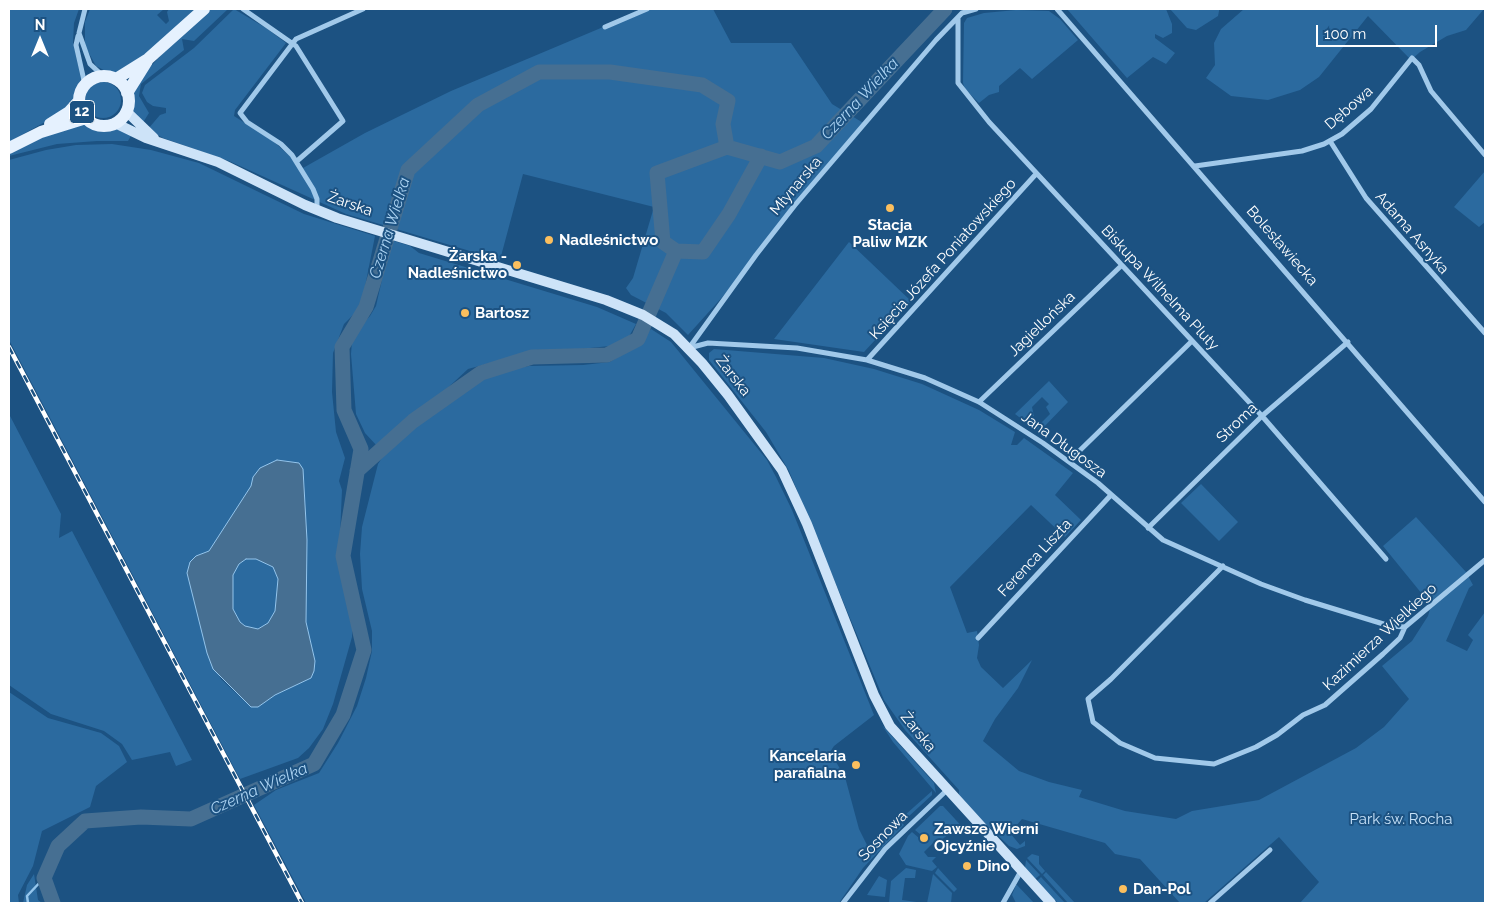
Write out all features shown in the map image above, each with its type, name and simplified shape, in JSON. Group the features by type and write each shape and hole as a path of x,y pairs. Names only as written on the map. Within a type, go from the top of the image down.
{"main road":[{"name":"12","path":"148,59 127,93 129,102 126,111 115,123 96,124 86,118 79,101 85,85 93,78 110,77 148,59 204,9"},
{"path":"110,77 127,93"},
{"path":"41,132 69,112 79,101"},
{"name":"12","path":"9,148 41,132 86,118"}],"street":[{"path":"85,9 76,45 85,85"},
{"path":"243,9 292,42 343,121 296,161"},
{"path":"317,210 315,194 296,161 281,144 247,122 240,113 292,42 301,36 363,9"},
{"path":"605,27 646,9"},
{"path":"956,9 960,15 976,9"},
{"name":"Bolesławiecka","path":"1057,9 1485,502"},
{"name":"Biskupa Wilhelma Pluty","path":"960,15 958,83 988,122 1262,416 1386,558"},
{"name":"Młynarska","path":"689,348 756,255 795,205 960,15"},
{"path":"79,33 90,64 110,77"},
{"name":"Dębowa","path":"1195,166 1302,151 1330,142 1371,109 1412,58 1419,65 1431,91 1485,155"},
{"name":"Żarska","path":"126,111 158,142"},
{"name":"Żarska","path":"115,123 158,142 213,160 317,210 364,227 542,280 628,309 658,322 689,348 728,395 782,470 807,524 881,709 900,739 1052,903"},
{"name":"Adama Asnyka","path":"1330,142 1366,198 1485,333"},
{"name":"Księcia Józefa Poniatowskiego","path":"867,360 1036,174"},
{"name":"Jagiellońska","path":"979,402 1122,265"},
{"path":"1068,460 1192,341"},
{"name":"Stroma","path":"1148,528 1262,416 1348,342"},
{"name":"Jana Długosza","path":"689,348 708,343 797,348 867,360 925,378 979,402 1068,460 1163,540 1305,600 1390,626 1405,627"},
{"name":"Ferenca Liszta","path":"978,638 1111,495"},
{"name":"Kazimierza Wielkiego","path":"1223,566 1112,679 1088,699 1093,722 1120,743 1155,758 1214,764 1256,747 1277,735 1302,715 1325,705 1400,638 1405,627 1485,560"},
{"name":"Sosnowa","path":"843,903 885,849 947,790"},
{"path":"1210,903 1270,850"},
{"path":"1003,903 1021,871"}],"green space":[{"path":"9,9 79,9 74,23 73,42 81,79 75,99 63,112 9,142"},
{"path":"90,9 164,9 157,15 166,24 169,21 167,12 169,9 197,9 146,55 119,74 111,74 96,66 85,46 85,22"},
{"path":"211,9 228,9 194,41 182,39 184,50 141,84 139,96 149,113 142,124 131,108 131,94 136,82 167,49"},
{"path":"234,9 266,28 286,43 235,110 234,116 273,141 303,168 365,133 451,91 646,9 713,9 731,43 791,43 832,104 865,124 725,294 688,335 666,313 631,295 626,288 633,278 654,207 523,174 500,260 346,214 229,161 163,138 148,129 160,115 166,113 166,108 153,106 147,102 142,93 145,85 194,48"},
{"path":"1067,9 1166,9 1172,24 1172,33 1163,38 1155,34 1155,38 1175,53 1166,64 1153,57 1127,78"},
{"path":"1170,9 1219,9 1219,11 1218,16 1196,30 1187,28"},
{"path":"1244,9 1484,9 1466,30 1447,36 1420,52 1411,60 1368,16 1319,77 1300,90 1268,100 1231,96 1206,78 1215,65 1214,43 1221,29"},
{"path":"1016,10 1049,11 1060,19 1078,40 1032,79 1020,68 999,86 999,92 989,95 979,103 965,89 963,83 964,23 967,18 984,13"},
{"path":"103,82 116,87 121,100 116,113 103,118 90,113 85,100 90,87"},
{"path":"84,122 97,128 115,127 132,134 128,141 57,144 9,156 9,152 46,134"},
{"path":"112,144 151,150 199,163 304,214 375,236 361,307 344,324 333,353 332,392 336,432 345,458 339,481 342,490 339,557 353,616 352,637 333,704 323,729 309,748 298,758 240,779 9,340 9,160 46,150 76,145","holes":["277,460 299,463 304,479 307,540 306,622 315,661 311,678 275,695 267,701 251,707 221,679 207,653 187,573 196,556 209,551 252,486 253,477"]},
{"path":"1485,171 1485,222 1479,227 1454,207"},
{"path":"391,240 410,246 419,253 597,307 636,324 627,340 620,345 520,355 468,369 412,421 377,446 365,433 356,414 351,354 352,341 359,328 376,306"},
{"path":"849,242 911,301 864,352 774,339"},
{"path":"651,329 671,342 767,460 776,477 792,510 874,715 834,746 830,752 845,777 859,829 869,849 900,821 904,825 863,868 839,903 306,903 254,805 276,790 319,773 338,743 357,706 372,651 372,631 362,589 360,554 362,527 378,464 387,450 414,425 473,381 489,374 529,366 583,365 610,362 638,344"},
{"name":"Park św. Rocha","path":"714,349 824,358 874,369 922,384 979,410 1015,432 1011,445 1017,445 1024,438 1073,473 1055,495 1081,520 1065,537 1031,505 950,587 967,633 977,631 979,645 977,658 981,667 1003,688 1032,660 1018,688 995,719 983,741 1019,771 1049,782 1082,790 1079,797 1125,811 1176,819 1192,811 1259,800 1356,748 1384,727 1409,699 1382,666 1412,641 1428,616 1431,605 1383,546 1416,517 1466,572 1473,585 1469,588 1446,641 1467,651 1473,640 1468,635 1485,612 1485,903 1300,903 1319,882 1279,837 1204,903 1180,903 1140,859 1115,854 1105,843 1022,819 1010,833 1020,845 1025,841 1025,846 1017,849 1009,846 968,807 959,795 959,790 905,730 884,700 789,471 766,432 709,360 709,353"},
{"path":"1049,381 1068,402 1040,431 1034,427 1050,414 1046,407 1049,404 1042,397 1032,407 1034,416 1026,417 1023,420 1015,414"},
{"path":"9,414 61,514 59,538 72,531 192,760 176,766 170,752 132,760 122,744 104,731 51,714 9,685"},
{"path":"1201,484 1238,522 1219,541 1181,503"},
{"path":"246,559 256,559 273,567 278,579 275,611 268,623 258,629 245,626 240,622 233,609 233,575 239,564"},
{"path":"9,692 48,718 101,733 119,746 127,762 96,786 90,807 42,831 33,866 18,895 19,903 9,903"},
{"path":"882,725 934,783 936,793 893,742"},
{"path":"932,791 932,795 908,817 905,815"},
{"path":"940,806 943,806 967,832 963,834 954,830 940,841 937,839 924,852 928,857 936,857 932,861 937,867 932,871 906,865 899,854 908,836 912,832 919,838 921,835 915,830"},
{"path":"1032,854 1039,856 1039,864 1045,871 1042,874 1027,858"},
{"path":"1026,860 1040,875 1034,880 1025,868"},
{"path":"906,868 916,870 915,878 905,878 902,900 924,903 889,903 891,881"},
{"path":"938,868 957,889 954,892 935,873"},
{"path":"1046,872 1075,903 1068,903 1043,875"},
{"path":"34,874 38,900 42,903 23,903 27,885"},
{"path":"933,874 952,893 951,903 927,903"},
{"path":"879,876 887,880 885,897 867,895"},
{"path":"1041,877 1065,903 1058,903 1036,882"},
{"path":"1016,885 1034,903 1016,903 1012,895"}],"shaded area":[{"path":"277,460 299,463 303,469 307,540 306,622 315,661 311,678 275,695 258,707 251,707 213,669 207,653 187,573 190,562 196,556 209,551 251,486 253,477 260,468","holes":["246,559 256,559 273,567 278,579 275,611 268,623 258,629 245,626 240,622 233,609 233,575 239,564"]}],"waterway":[{"name":"Czerna Wielka","path":"53,903 44,878 58,846 85,821 141,817 191,819 314,764 343,715 364,650 343,556 361,449 344,410 342,347 366,307 408,170 478,105 539,72 610,72 702,85 728,101 723,124 727,147 780,162 816,146 945,9"},
{"name":"Czerna Wielka","path":"676,251 663,242 657,173 727,147"},
{"name":"Czerna Wielka","path":"357,471 413,421 481,373 532,357 607,355 638,339 676,251 703,252 729,214 761,156"},
{"path":"28,903 27,896 44,878"}],"railway":[{"path":"9,347 302,903"}],"place":[{"name":"Stacja Paliw MZK","path":"890,208"},
{"name":"Nadleśnictwo","path":"549,240"},
{"name":"Żarska - Nadleśnictwo","path":"517,265"},
{"name":"Bartosz","path":"465,313"},
{"name":"Kancelaria parafialna","path":"856,765"},
{"name":"Zawsze Wierni Ojcyźnie","path":"924,838"},
{"name":"Dino","path":"967,866"},
{"name":"Dan-Pol","path":"1123,889"}]}
